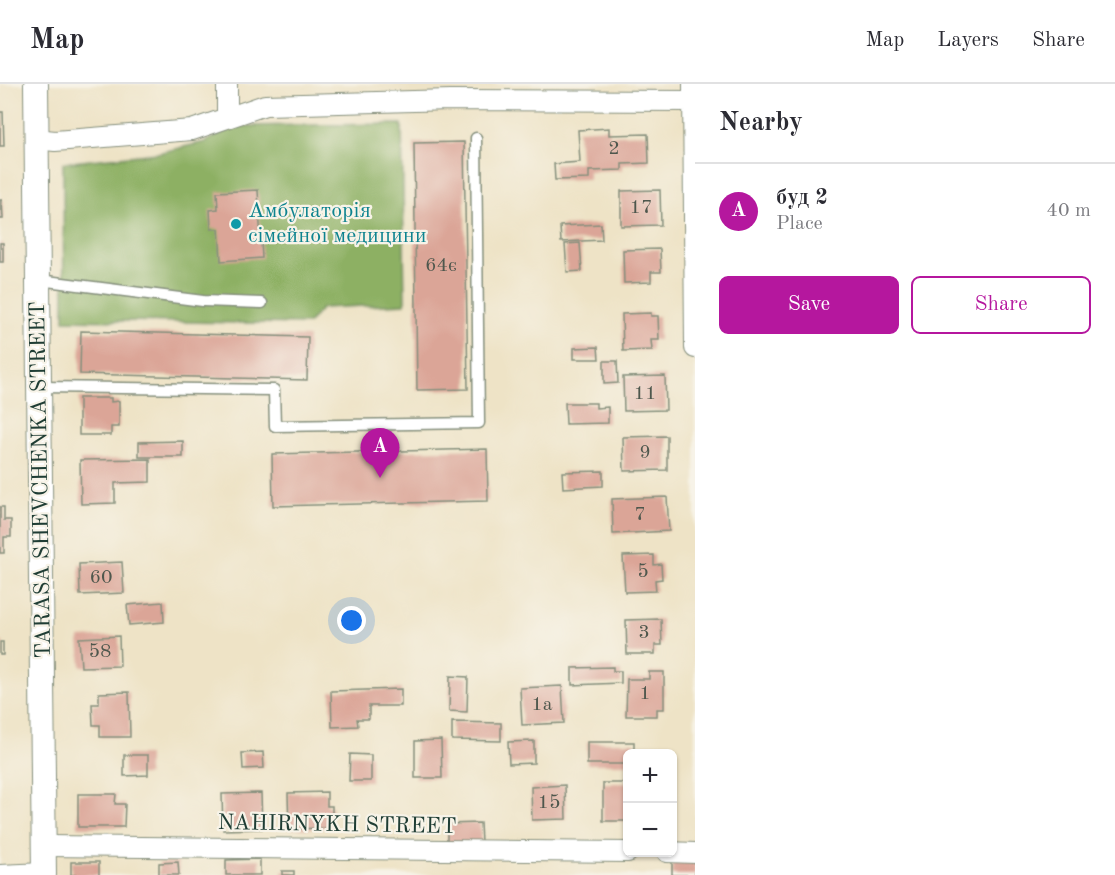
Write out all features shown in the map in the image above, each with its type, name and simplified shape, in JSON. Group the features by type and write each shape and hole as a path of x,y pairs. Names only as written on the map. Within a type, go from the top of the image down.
{"street":[{"name":"TARASA SHEVCHENKA STREET","path":"36,84 41,387 44,874"},
{"path":"227,84 227,117"},
{"path":"36,139 55,141 192,130 265,105 452,92 693,95 695,348"},
{"name":"NAHIRNYKH STREET","path":"45,846 623,852"},
{"path":"677,852 695,853"},
{"path":"0,875 44,874"}],"lane":[{"path":"41,387 274,390 275,426 479,423 476,138"},
{"path":"39,280 203,301 262,303"}],"green space":[{"path":"402,124 405,304 322,308 308,324 64,320 63,163 158,153 205,142 235,126"}],"building":[{"path":"0,112 3,112 4,146 0,146"},
{"path":"609,128 609,135 648,134 649,163 622,164 622,170 589,171 589,179 555,180 554,164 580,162 578,130"},
{"path":"464,142 468,389 417,390 414,143"},
{"name":"Амбулаторія сімейної медицини","path":"258,190 262,258 221,261 219,229 211,229 210,210 218,209 217,192"},
{"path":"660,190 661,225 621,226 621,191"},
{"path":"0,200 2,200 3,219 0,219"},
{"path":"601,224 602,240 561,242 560,226"},
{"path":"0,243 3,243 3,262 0,262"},
{"path":"580,243 582,271 567,272 565,244"},
{"path":"660,249 661,272 651,272 651,282 624,283 623,250"},
{"path":"651,313 651,316 658,316 659,340 651,340 652,350 623,351 622,314"},
{"path":"81,331 308,337 307,380 80,374"},
{"path":"598,347 599,359 574,359 574,348"},
{"path":"604,361 617,361 618,383 604,384"},
{"path":"665,376 666,410 624,411 623,377"},
{"path":"79,398 111,398 111,402 119,401 119,427 111,427 111,435 79,435"},
{"path":"565,403 596,403 596,408 608,407 608,423 566,424"},
{"path":"667,436 667,470 624,471 623,437"},
{"path":"183,441 183,457 139,457 139,442"},
{"path":"487,449 488,501 273,506 272,454"},
{"path":"150,459 150,482 115,483 115,503 81,504 80,460"},
{"path":"603,471 603,486 563,488 562,472"},
{"path":"667,497 669,531 613,534 612,499"},
{"path":"0,507 4,507 4,520 11,520 11,537 4,537 4,553 0,553"},
{"path":"654,555 654,565 661,564 662,579 655,580 656,591 625,592 623,556"},
{"path":"122,562 124,593 80,595 79,564"},
{"path":"163,602 164,622 129,625 127,605"},
{"path":"661,619 662,645 655,645 655,654 627,654 626,620"},
{"path":"119,636 120,666 81,667 79,638"},
{"path":"0,642 3,642 3,655 0,655"},
{"path":"613,667 613,671 621,671 621,683 572,685 572,668"},
{"path":"649,672 664,672 664,709 657,709 657,716 626,716 627,679 649,679"},
{"path":"450,676 468,677 467,712 449,711"},
{"path":"562,686 564,723 522,725 520,688"},
{"path":"401,689 401,706 369,706 369,719 357,719 358,726 332,727 331,691"},
{"path":"129,692 130,737 100,737 100,725 93,725 92,704 99,704 99,693"},
{"path":"452,722 501,723 501,741 452,740"},
{"path":"441,740 442,778 415,778 415,741"},
{"path":"534,741 534,763 509,764 508,742"},
{"path":"587,742 634,742 634,749 623,749 623,764 587,764"},
{"path":"263,752 264,768 243,769 242,753"},
{"path":"350,754 371,755 371,781 349,781"},
{"path":"124,755 148,755 148,775 124,776"},
{"path":"603,783 623,783 623,821 603,821"},
{"path":"565,785 566,819 532,820 531,787"},
{"path":"327,792 327,806 332,806 332,817 328,817 328,828 289,829 288,793"},
{"path":"261,793 262,829 223,830 222,794"},
{"path":"78,794 116,794 115,804 125,804 124,827 78,827"},
{"path":"480,823 481,842 447,843 447,824"},
{"path":"260,859 260,875 226,875 226,860"},
{"path":"71,862 99,862 99,875 71,875"},
{"path":"178,862 179,875 159,875 159,863"},
{"path":"672,862 695,862 695,875 672,875"},
{"path":"282,871 294,871 294,875 282,875"}],"place":[{"name":"Амбулаторія сімейної медицини","path":"236,224"},
{"name":"буд 2","path":"380,478"}]}
